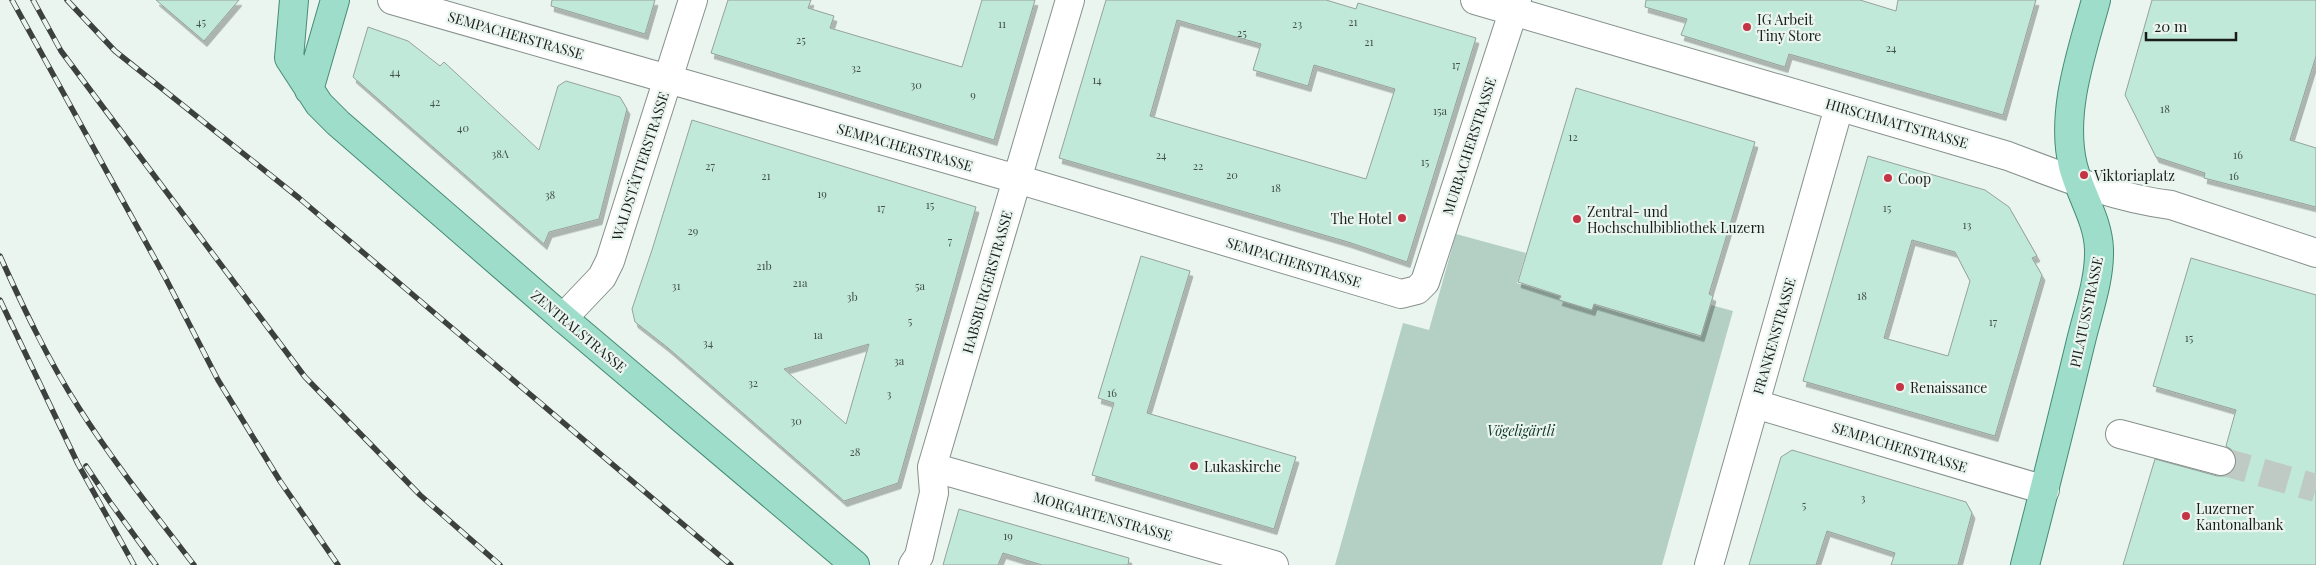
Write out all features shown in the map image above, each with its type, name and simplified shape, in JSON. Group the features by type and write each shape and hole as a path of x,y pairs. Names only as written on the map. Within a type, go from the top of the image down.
{"main road":[{"name":"ZENTRALSTRASSE","path":"294,0 289,58 319,104 338,123 563,318 855,565"},
{"path":"309,90 335,0"},
{"name":"PILATUSSTRASSE","path":"2025,565 2045,490 2096,272 2099,248 2093,219 2079,183 2069,147 2070,114 2078,68 2096,0"}],"street":[{"name":"SEMPACHERSTRASSE","path":"392,0 1017,179 1401,294 1417,290"},
{"name":"WALDSTÄTTERSTRASSE","path":"563,318 602,278 606,269 693,0"},
{"name":"HABSBURGERSTRASSE","path":"913,565 919,556 934,493 932,467 1070,0"},
{"name":"HIRSCHMATTSTRASSE","path":"1475,0 1515,6 2008,156 2079,183 2146,202 2171,205 2316,253"},
{"name":"MURBACHERSTRASSE","path":"1417,290 1425,282 1515,6"},
{"name":"FRANKENSTRASSE","path":"1709,565 1839,106"},
{"name":"SEMPACHERSTRASSE","path":"1755,404 2045,490"},
{"path":"2120,434 2221,460"},
{"name":"MORGARTENSTRASSE","path":"932,467 1274,565"}],"green space":[{"name":"Vögeligärtli","path":"1456,234 1526,253 1517,283 1560,296 1559,300 1592,310 1594,305 1700,337 1711,305 1733,311 1662,565 1335,565 1403,323 1429,330"}],"building":[{"path":"156,0 239,0 204,41"},
{"path":"552,0 655,0 645,34 551,6"},
{"path":"728,0 811,0 808,8 834,16 830,28 962,67 982,0 1035,0 994,140 711,53"},
{"path":"1106,0 1326,0 1356,9 1358,3 1476,38 1407,262 1348,242 1059,158","holes":["1177,20 1261,44 1253,70 1308,86 1314,65 1395,89 1366,179 1150,116"]},
{"path":"1646,0 1860,0 1896,11 1898,0 2036,0 2003,115 1789,54 1785,67 1681,35 1687,19 1645,7"},
{"path":"2152,0 2316,0 2316,56 2290,140 2316,148 2316,207 2204,178 2205,173 2156,157 2125,95"},
{"path":"368,27 408,41 440,66 444,62 539,150 558,86 566,81 620,97 627,109 599,219 549,232 544,244 353,77"},
{"name":"Zentral- und Hochschulbibliothek Luzern","path":"1576,88 1755,142 1709,294 1713,296 1701,336 1594,304 1592,310 1559,300 1561,296 1518,282"},
{"path":"692,120 976,207 898,483 844,501 667,347 635,322 632,309","holes":["869,344 846,424 784,369"]},
{"path":"1868,156 1985,190 2009,207 2037,256 2032,258 2042,275 1995,436 1803,381","holes":["1912,240 1955,252 1970,281 1948,356 1884,338"]},
{"name":"Lukaskirche","path":"1141,256 1190,271 1147,413 1296,457 1274,529 1092,475 1114,403 1098,398"},
{"path":"2191,258 2316,295 2316,565 2123,565 2155,459 2217,476 2226,476 2232,472 2236,465 2236,456 2226,446 2236,410 2153,386"},
{"path":"1792,450 1966,502 1972,513 1958,565 1891,565 1895,553 1827,531 1816,565 1749,565 1781,457"},
{"path":"959,509 1129,558 1128,565 1042,565 1003,553 998,565 943,565"}],"tunnel":[{"path":"2221,461 2316,488"}],"railway":[{"path":"12,0 166,279 218,380 280,481 338,565"},
{"path":"33,0 61,51 305,377 420,495 500,565"},
{"path":"67,0 115,51 299,198 731,565"},
{"path":"0,256 36,333 79,408 120,468 194,565"},
{"path":"0,300 78,464 134,565"},
{"path":"86,466 156,565"}],"place":[{"name":"IG Arbeit Tiny Store","path":"1747,27"},
{"name":"Viktoriaplatz","path":"2084,175"},
{"name":"Coop","path":"1888,178"},
{"name":"The Hotel","path":"1402,218"},
{"name":"Zentral- und Hochschulbibliothek Luzern","path":"1577,219"},
{"name":"Renaissance","path":"1900,387"},
{"name":"Lukaskirche","path":"1194,466"},
{"name":"Luzerner Kantonalbank","path":"2186,516"}]}
